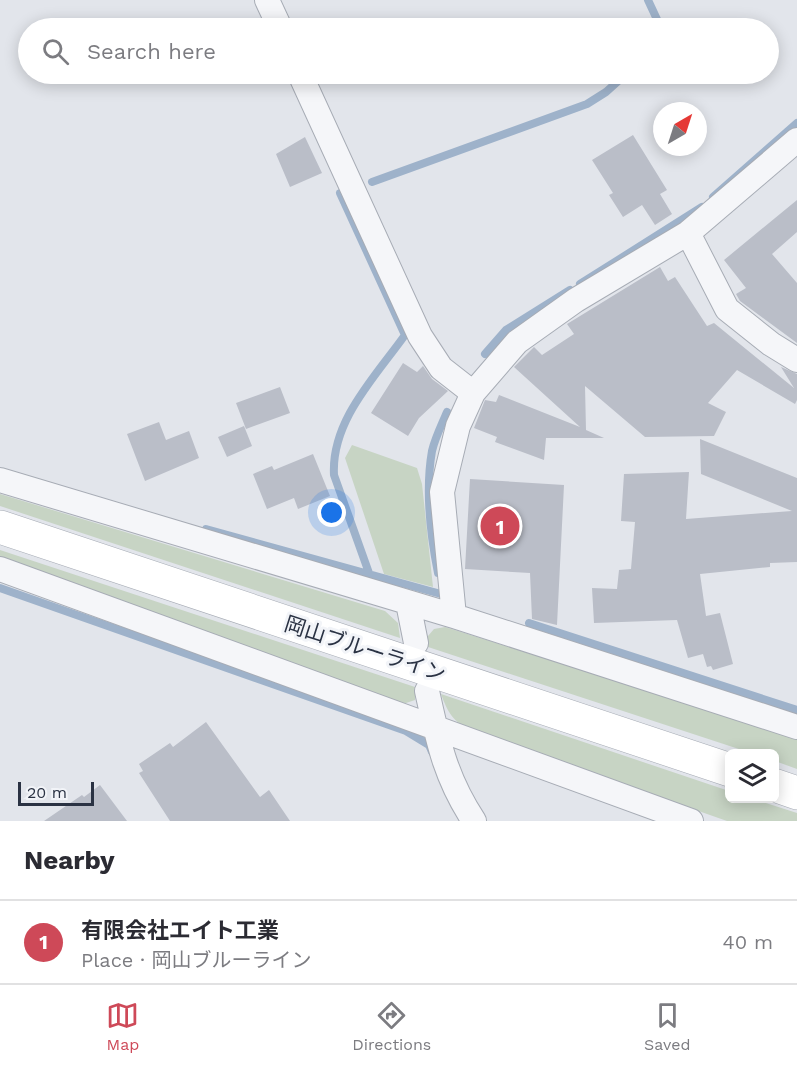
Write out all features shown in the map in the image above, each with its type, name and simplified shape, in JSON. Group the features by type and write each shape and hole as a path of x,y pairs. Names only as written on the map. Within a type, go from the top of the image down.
{"main road":[{"name":"岡山ブルーライン","path":"0,527 725,769"},
{"path":"779,787 797,793"}],"street":[{"path":"267,0 275,18"},
{"path":"305,84 420,336 441,368 473,393"},
{"path":"454,616 442,492 458,426 473,393 516,342 576,300 688,233 797,140"},
{"path":"688,233 727,309 771,344 797,360"},
{"path":"0,480 454,616 797,727"},
{"path":"0,569 690,821"},
{"path":"408,603 416,643"},
{"path":"427,691 443,763 460,799 474,821"}],"green space":[{"path":"352,445 417,468 422,484 433,587 384,574 345,458"},
{"path":"0,494 385,611 398,623 400,638 0,506"},
{"path":"0,550 415,687 415,700 406,703 391,702 0,560"},
{"path":"445,627 797,737 797,769 779,762 779,749 739,749 425,646 428,636 434,629"},
{"path":"441,694 725,790 725,803 766,803 797,813 797,821 727,821 471,731 452,716"}],"building":[{"path":"633,135 667,190 660,194 672,214 655,225 642,205 623,217 609,195 613,193 592,160"},
{"path":"305,137 322,173 290,187 276,154"},
{"path":"797,200 797,232 772,254 797,283 797,343 740,301 736,294 746,288 724,260"},
{"path":"660,267 668,281 675,277 707,326 714,323 794,388 781,367 797,374 795,404 737,370 708,403 726,412 714,436 645,437 585,386 586,430 604,438 546,438 544,460 495,442 497,437 474,428 485,400 496,402 499,395 580,427 514,367 534,347 542,355 574,334 567,324"},
{"path":"403,363 417,372 423,366 432,379 448,391 419,418 408,436 371,413"},
{"path":"280,387 290,413 246,429 236,403"},
{"path":"159,422 166,440 189,431 199,458 145,481 127,434"},
{"path":"244,426 252,446 227,457 218,437"},
{"path":"700,439 797,478 797,562 770,563 770,567 700,574 706,616 720,613 733,664 713,670 711,666 707,667 703,654 688,658 677,620 594,623 592,588 617,589 619,570 631,569 635,522 621,521 624,474 689,472 686,519 792,511 701,474"},
{"path":"313,454 330,496 298,509 294,498 267,509 253,474 272,466 274,470"},
{"path":"470,479 564,485 557,625 532,619 530,573 465,569"},
{"path":"206,722 260,797 269,790 290,821 170,821 139,773 143,771 139,764 170,743 173,747"},
{"path":"100,785 127,821 44,821 82,795 84,797"}],"waterway":[{"path":"648,0 656,18"},
{"path":"372,182 587,104 615,84"},
{"path":"713,197 797,123"},
{"path":"343,192 340,193 405,335 357,400 347,418 335,455 334,475 369,573"},
{"path":"580,284 702,207"},
{"path":"485,354 506,330 570,290"},
{"path":"438,573 431,527 429,481 432,451 447,412"},
{"path":"206,529 441,594"},
{"path":"0,588 406,731 429,745 432,752"},
{"path":"529,623 797,710"}],"place":[{"name":"有限会社エイト工業","path":"500,526"}]}
